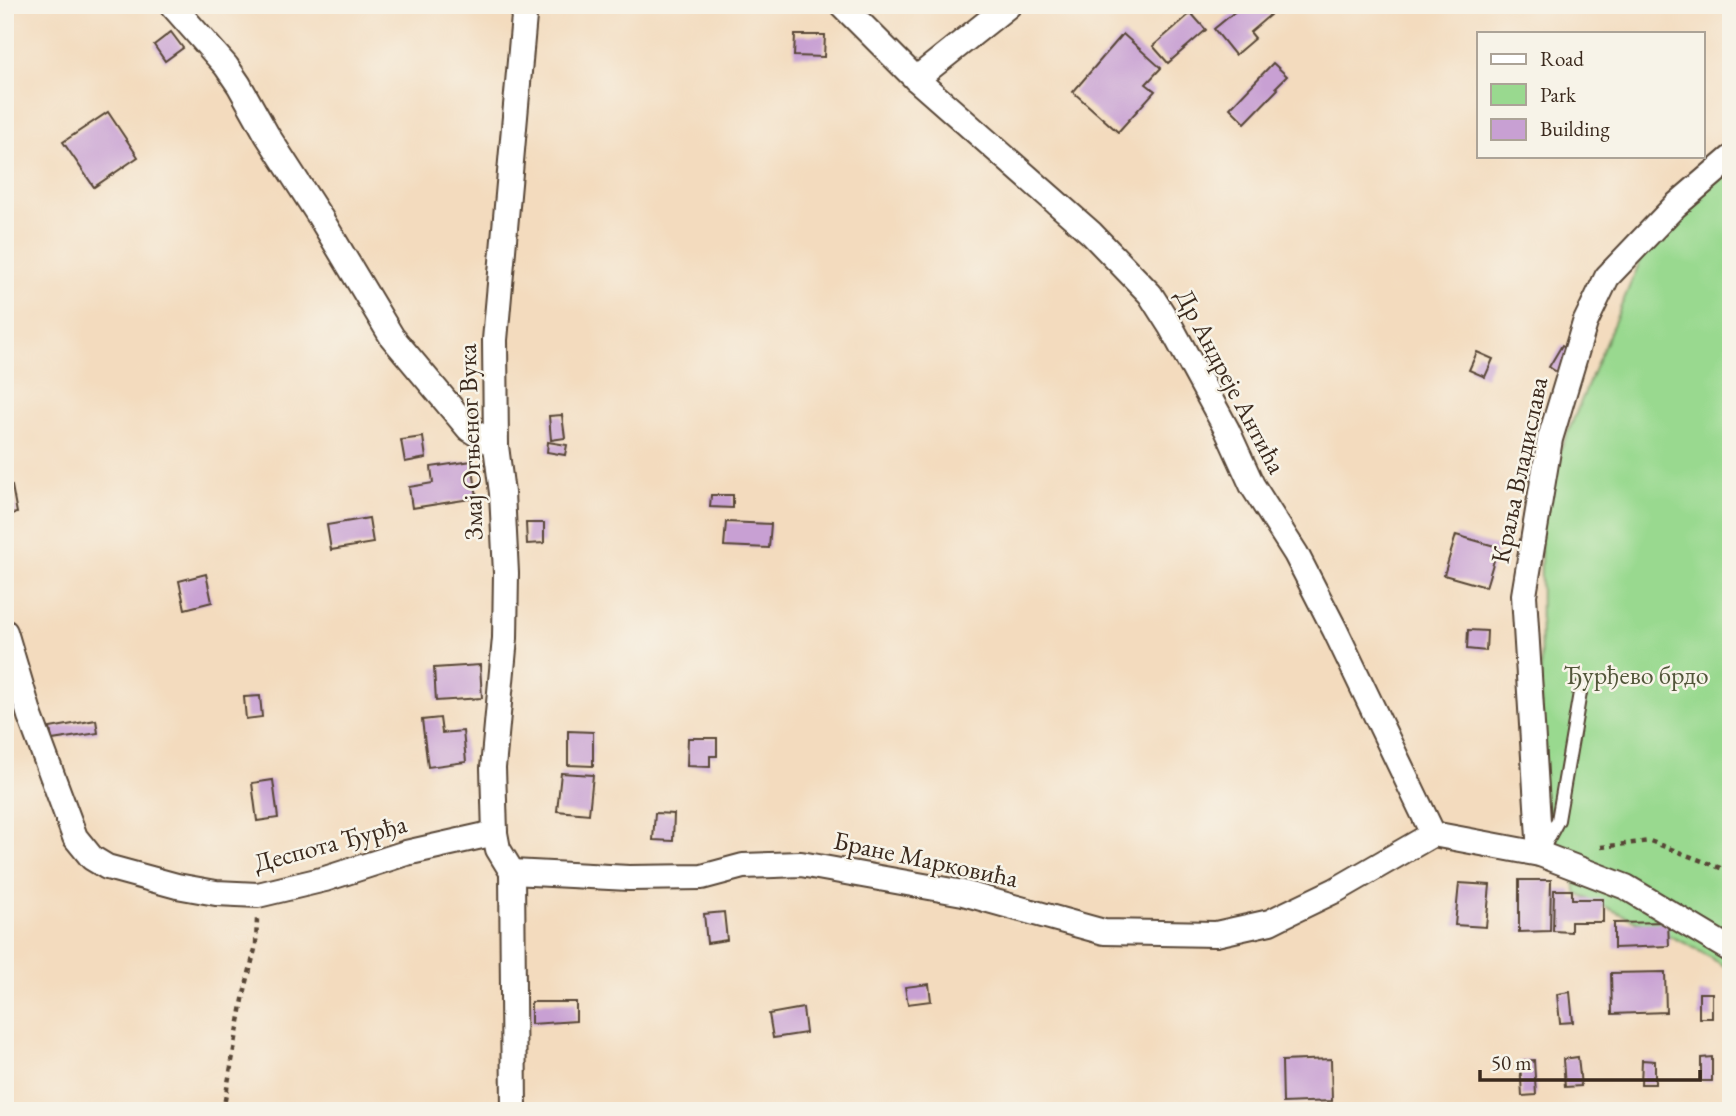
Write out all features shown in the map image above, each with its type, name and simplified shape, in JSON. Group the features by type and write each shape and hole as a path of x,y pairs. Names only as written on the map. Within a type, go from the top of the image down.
{"street":[{"path":"172,5 226,66 239,85 392,337 468,429 496,446"},
{"name":"Змај Огњеног Вука","path":"512,872 498,849 495,833 493,768 505,638 506,573 502,493 496,446 495,340 525,5"},
{"name":"Др Андреје Антића","path":"842,5 916,79 1091,233 1150,293 1227,430 1252,485 1296,554 1433,834"},
{"path":"916,79 1009,5"},
{"name":"Краља Владислава","path":"1540,854 1524,595 1550,439 1585,323 1607,277 1675,206 1731,158"},
{"name":"Деспота Ђурђа","path":"5,632 30,716 75,837 83,849 107,867 139,877 216,893 258,895 325,879 406,853 495,833"},
{"path":"1433,834 1540,854 1626,887 1731,950"},
{"name":"Бране Марковића","path":"512,872 629,878 702,877 743,866 801,864 963,893 1104,932 1216,934 1270,922 1336,890 1433,834"},
{"path":"512,872 514,1111"}],"lane":[{"path":"1540,854 1558,820 1581,687"}],"path":[{"path":"1595,848 1650,841 1731,872"},
{"path":"223,1111 256,945 258,895"}],"green space":[{"name":"Ђурђево брдо","path":"1731,160 1731,970 1687,944 1577,894 1570,868 1540,854 1541,496 1654,228"}],"building":[{"path":"1243,5 1261,5 1270,15 1250,32 1255,38 1235,55 1214,29"},
{"path":"1191,13 1206,30 1168,63 1153,46"},
{"path":"171,32 183,48 165,61 154,45"},
{"path":"1123,34 1161,68 1146,84 1155,91 1118,132 1073,92"},
{"path":"795,35 825,35 824,57 794,56"},
{"path":"1273,63 1287,76 1245,123 1230,108"},
{"path":"108,112 138,157 94,187 63,142"},
{"path":"1562,345 1574,352 1560,374 1549,367"},
{"path":"1477,352 1493,359 1485,377 1469,370"},
{"path":"562,415 565,438 551,440 549,416"},
{"path":"423,437 426,458 405,462 401,440"},
{"path":"548,442 567,445 565,455 547,452"},
{"path":"472,461 477,498 412,508 409,487 433,483 431,467"},
{"path":"12,486 17,513 5,515 5,488"},
{"path":"711,495 733,495 733,508 710,507"},
{"path":"369,518 373,543 331,550 327,525"},
{"path":"726,522 771,524 769,548 724,546"},
{"path":"526,523 544,523 544,543 527,544"},
{"path":"1456,535 1498,547 1486,587 1444,575"},
{"path":"206,574 212,602 185,609 179,581"},
{"path":"1468,630 1487,631 1486,651 1467,649"},
{"path":"480,665 482,698 436,701 434,668"},
{"path":"260,696 262,717 246,719 244,697"},
{"path":"440,718 442,733 463,731 466,762 428,767 422,720"},
{"path":"96,720 98,733 52,740 50,728"},
{"path":"568,731 593,732 593,766 568,765"},
{"path":"688,738 717,738 717,756 710,756 710,767 687,766"},
{"path":"561,773 593,775 589,814 557,811"},
{"path":"273,780 278,818 257,821 252,783"},
{"path":"655,813 674,814 673,841 653,840"},
{"path":"1519,880 1551,880 1550,931 1519,932"},
{"path":"1459,883 1490,885 1486,927 1455,925"},
{"path":"1554,890 1572,890 1572,899 1603,899 1603,922 1571,922 1571,932 1553,931"},
{"path":"724,912 727,940 707,943 704,914"},
{"path":"1668,922 1669,946 1614,948 1614,923"},
{"path":"1665,972 1666,1012 1612,1014 1611,973"},
{"path":"929,984 931,1001 908,1004 905,987"},
{"path":"1570,992 1573,1022 1560,1023 1557,994"},
{"path":"1699,993 1712,993 1712,1018 1699,1018"},
{"path":"531,1002 576,1002 576,1021 531,1024"},
{"path":"803,1008 806,1033 773,1038 769,1014"},
{"path":"1578,1057 1581,1086 1565,1087 1563,1059"},
{"path":"1712,1057 1712,1081 1701,1081 1701,1058"},
{"path":"1331,1059 1332,1101 1283,1103 1282,1061"},
{"path":"1534,1060 1536,1095 1522,1096 1520,1061"},
{"path":"1642,1060 1655,1061 1655,1084 1641,1084"}]}
